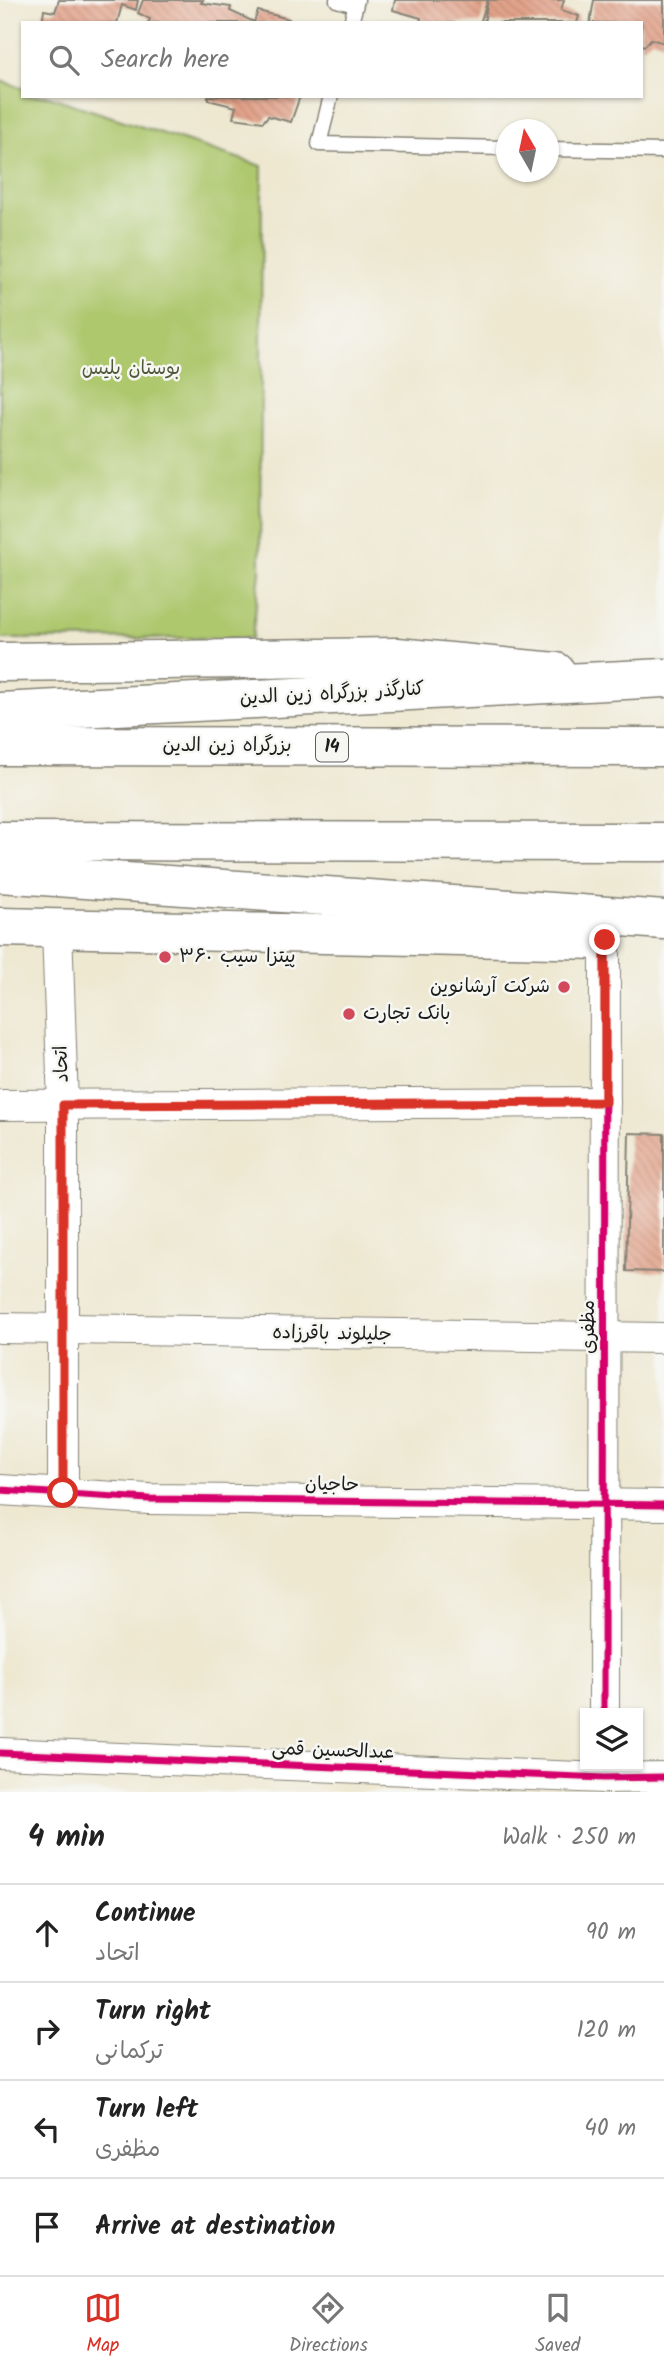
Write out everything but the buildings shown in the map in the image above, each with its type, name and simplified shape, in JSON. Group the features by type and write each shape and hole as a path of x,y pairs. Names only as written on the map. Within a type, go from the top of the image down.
{"main road":[{"path":"0,663 397,657 624,678"},
{"name":"کنارگذر بزرگراه زین الدین","path":"0,712 664,678"},
{"name":"بزرگراه زین الدین","path":"0,746 664,747"},
{"path":"0,841 664,842"},
{"path":"0,873 664,920"},
{"path":"0,927 664,941"}],"street":[{"name":"اتحاد","path":"57,928 63,1105 63,1493"},
{"name":"مظفری","path":"604,1708 605,940"},
{"path":"0,1105 605,1102"},
{"name":"جلیلوند باقرزاده","path":"0,1328 664,1338"},
{"name":"حاجیان","path":"0,1490 149,1499 664,1505"},
{"name":"عبدالحسین قمی","path":"0,1752 604,1779 664,1777"}],"lane":[{"path":"337,0 356,3 352,21"},
{"path":"330,98 319,144 496,148"},
{"path":"559,149 664,151"}],"green space":[{"name":"بوستان پلیس","path":"0,81 21,87 21,98 54,98 262,166 260,573 252,638 0,639"}],"cycle path":[{"path":"604,1708 605,940"},
{"path":"0,1490 149,1499 664,1505"},
{"path":"0,1753 604,1778 664,1777"}],"place":[{"name":"پیتزا سیب ۳۶۰","path":"165,957"},
{"name":"شرکت آرشانوین","path":"564,987"},
{"name":"بانک تجارت","path":"349,1014"}],"route":[{"path":"63,1493 63,1105 605,1102 605,940"}]}
